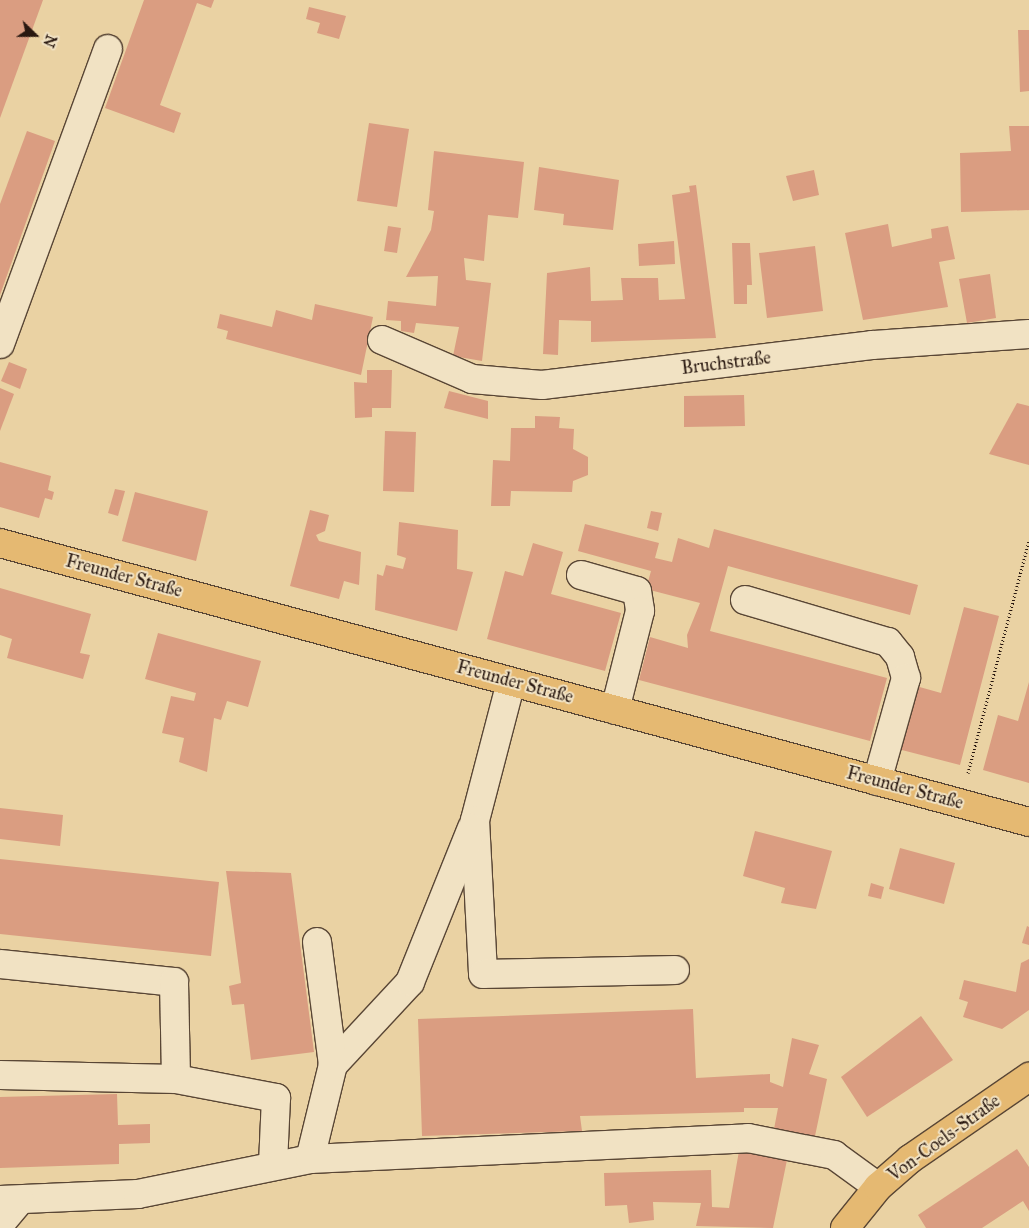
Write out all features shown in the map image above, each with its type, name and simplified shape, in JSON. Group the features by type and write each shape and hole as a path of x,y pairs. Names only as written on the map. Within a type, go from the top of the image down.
{"main road":[{"name":"Freunder Straße","path":"0,543 1029,822"},
{"name":"Von-Coels-Straße","path":"845,1228 878,1187 1029,1077"}],"street":[{"path":"0,344 108,49"},
{"name":"Bruchstraße","path":"382,340 472,379 542,385 872,345 1029,334"},
{"path":"581,575 637,591 640,611 615,710"},
{"path":"745,600 888,642 900,657 906,678 877,780"},
{"path":"333,1065 410,982 475,820 512,682"},
{"path":"475,820 483,974 675,970"},
{"path":"310,1158 333,1065 317,942"},
{"path":"0,964 174,982 176,1079"},
{"path":"0,1075 176,1079 276,1098 273,1164"},
{"path":"0,1224 10,1200 138,1194 273,1164 310,1158 748,1138 834,1155 878,1187"}],"path":[{"path":"960,802 1029,541"}],"building":[{"path":"0,0 43,0 0,118"},
{"path":"144,0 214,0 211,8 197,3 160,105 181,113 174,133 105,108"},
{"path":"309,7 346,16 339,39 317,33 320,23 306,19"},
{"path":"1018,30 1029,30 1029,91 1020,92"},
{"path":"369,123 409,129 397,207 357,201"},
{"path":"1009,126 1029,126 1029,210 961,212 960,153 1011,151"},
{"path":"27,131 55,141 0,295 0,204"},
{"path":"434,151 524,162 518,218 488,215 484,261 464,258 466,280 491,283 482,361 453,356 459,327 416,323 414,333 401,331 401,321 386,320 388,301 436,306 438,276 406,277 431,230 434,211 428,210"},
{"path":"539,167 619,180 613,230 563,225 564,214 534,210"},
{"path":"814,170 819,195 793,201 786,176"},
{"path":"696,185 716,338 591,342 591,321 559,320 558,355 543,354 547,273 590,267 591,301 623,300 621,278 658,278 659,300 685,299 672,195 690,192 689,186"},
{"path":"888,224 892,247 932,238 931,229 948,226 955,259 939,262 948,307 863,320 845,233"},
{"path":"388,226 401,228 397,253 384,251"},
{"path":"674,241 675,264 639,266 638,244"},
{"path":"732,243 750,243 752,285 747,285 747,304 734,304"},
{"path":"815,246 823,311 767,318 759,253"},
{"path":"990,274 996,318 967,323 959,279"},
{"path":"315,304 373,317 361,375 226,339 228,331 217,328 220,314 272,327 276,310 312,320"},
{"path":"9,362 27,369 20,389 1,381"},
{"path":"367,370 392,370 391,408 372,408 372,417 355,418 354,382 367,383"},
{"path":"0,388 14,394 0,431"},
{"path":"449,391 488,401 488,419 444,408"},
{"path":"744,395 745,426 684,427 684,396"},
{"path":"1017,403 1029,406 1029,465 989,454"},
{"path":"535,416 560,417 559,428 574,429 573,449 588,457 588,475 573,481 572,492 511,491 510,506 491,506 493,460 510,461 511,428 535,428"},
{"path":"385,431 416,432 414,492 383,491"},
{"path":"0,462 51,476 48,490 54,492 52,500 45,498 39,518 0,507"},
{"path":"115,489 125,491 118,516 108,513"},
{"path":"135,492 208,511 196,561 122,541"},
{"path":"310,510 329,515 325,531 316,535 319,541 361,552 359,585 344,581 339,599 290,586"},
{"path":"651,511 662,513 658,531 647,528"},
{"path":"399,522 458,530 457,569 473,572 457,631 375,610 377,574 383,576 386,565 403,569 406,558 397,555"},
{"path":"585,524 659,543 655,558 672,562 678,538 709,548 714,529 918,585 910,615 728,566 710,631 887,678 870,741 639,680 650,637 688,648 687,635 700,603 646,589 651,571 578,551"},
{"path":"533,543 563,552 551,594 621,613 605,671 487,639 505,571 523,576"},
{"path":"0,588 91,614 80,653 90,655 83,679 7,658 12,639 0,635"},
{"path":"964,607 999,616 960,765 898,749 916,686 941,693"},
{"path":"158,633 261,661 248,707 227,701 221,720 214,718 207,772 179,762 184,738 162,733 171,696 194,701 196,693 145,679"},
{"path":"1029,682 1029,783 983,770 998,715 1018,721"},
{"path":"0,808 63,815 60,846 0,839"},
{"path":"755,831 832,851 816,909 781,903 785,888 743,876"},
{"path":"900,848 955,863 944,904 889,889"},
{"path":"0,859 219,882 211,956 0,934"},
{"path":"226,871 291,873 314,1052 251,1060 244,1004 232,1005 229,986 241,983"},
{"path":"871,883 884,887 881,899 868,896"},
{"path":"1027,926 1029,927 1029,945 1022,943"},
{"path":"1029,959 1029,1010 1002,1029 963,1017 968,1002 959,999 964,980 1016,992 1021,963"},
{"path":"693,1009 696,1078 770,1074 770,1082 783,1087 792,1038 819,1045 809,1074 827,1079 815,1136 774,1129 778,1108 744,1108 744,1112 580,1116 582,1131 422,1136 418,1019"},
{"path":"921,1016 953,1060 867,1117 841,1077"},
{"path":"117,1094 118,1125 150,1124 150,1143 119,1144 119,1164 0,1168 0,1097"},
{"path":"1017,1149 1029,1167 1029,1211 1023,1201 982,1228 926,1228 918,1215"},
{"path":"739,1151 787,1160 773,1228 696,1226 701,1203 653,1202 654,1220 629,1223 627,1205 605,1206 604,1173 711,1170 712,1207 729,1208"}]}
